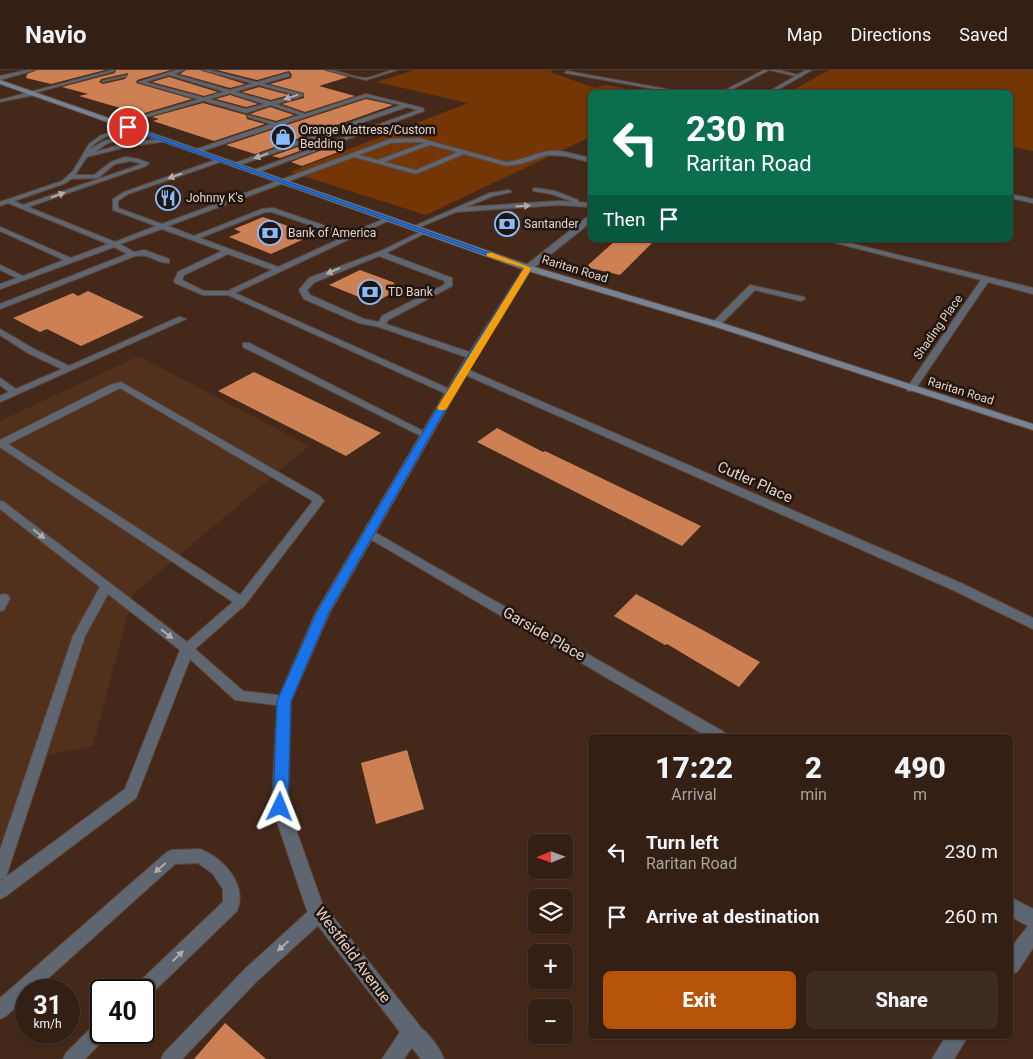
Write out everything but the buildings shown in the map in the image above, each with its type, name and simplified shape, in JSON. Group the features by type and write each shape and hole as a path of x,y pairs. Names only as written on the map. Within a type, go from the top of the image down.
{"main road":[{"name":"Raritan Road","path":"0,82 528,268 716,324 910,389 1033,427"}],"street":[{"path":"0,78 33,70"},
{"path":"776,90 810,70"},
{"path":"117,124 288,75"},
{"path":"1013,197 1033,201"},
{"name":"Westfield Avenue","path":"434,1059 315,908 280,807 284,701 323,612 472,356 528,268 588,221"},
{"path":"836,242 1033,291"},
{"name":"Shading Place","path":"910,389 986,279"},
{"name":"Cutler Place","path":"464,371 958,587 1033,624"},
{"name":"Garside Place","path":"369,533 716,734"},
{"path":"1013,908 1033,919"},
{"path":"1013,961 1033,933"},
{"path":"392,1059 412,1032"},
{"path":"942,1059 956,1039"}],"lane":[{"path":"182,70 140,82 246,111 301,94 204,70"},
{"path":"328,70 366,79 395,70"},
{"path":"728,90 767,70"},
{"path":"772,70 800,76"},
{"path":"0,101 113,71"},
{"path":"568,71 667,90"},
{"path":"167,74 273,103 276,107 304,115"},
{"path":"97,83 125,76"},
{"path":"41,97 50,95"},
{"path":"196,151 366,95 421,109 421,111 253,172"},
{"path":"234,165 407,106"},
{"path":"250,116 275,124"},
{"path":"85,156 86,150 93,142 128,127"},
{"path":"0,204 56,186 71,177 85,156 104,142 138,131"},
{"path":"320,135 337,141"},
{"path":"0,287 390,142 412,140 430,143 506,164 519,163 546,153 566,154 588,160"},
{"path":"85,156 130,144 166,141"},
{"path":"378,162 430,143"},
{"path":"354,155 416,172 464,152"},
{"path":"22,206 146,163 135,158 127,158 106,165 95,180"},
{"path":"221,160 126,193 115,200 115,209 279,270"},
{"path":"71,177 95,180"},
{"path":"535,190 554,192 588,204"},
{"path":"413,228 492,194 509,192"},
{"path":"8,201 114,244 133,254"},
{"path":"457,210 582,203"},
{"path":"193,238 264,210 273,210 350,237"},
{"path":"229,293 388,219"},
{"path":"0,229 69,260"},
{"path":"424,232 312,280 303,290 307,297 362,321 381,325 472,356"},
{"path":"228,251 181,274 178,281 203,293 229,293 451,393"},
{"path":"0,307 133,254 144,252 166,261"},
{"path":"378,253 450,280 448,286 385,318 381,325"},
{"path":"0,266 22,278"},
{"path":"716,324 753,287 801,299"},
{"path":"0,399 182,319"},
{"path":"0,331 31,351 69,369"},
{"path":"246,344 426,435"},
{"path":"0,381 15,392"},
{"path":"0,891 131,793 187,649 241,602 319,501 121,385 113,387 3,441 3,445 241,602"},
{"path":"0,504 187,649 240,696 284,701"},
{"path":"0,873 79,636 106,586"},
{"path":"0,1010 172,857 200,856 218,869 231,887 231,905 154,979"},
{"path":"170,1059 250,975 319,914"},
{"path":"72,1059 90,1041"}],"shaded area":[{"path":"414,70 553,70 550,72 595,88 606,85 634,90 588,90 588,138 426,215 290,172 468,103 377,82"},
{"path":"829,70 1033,70 1033,151 1013,147 1013,90 793,90"},
{"path":"139,356 309,446 133,594 93,746 48,755 0,895 0,421"}],"slow traffic":[{"path":"442,408 472,356 528,268 489,254"}],"place":[{"name":"Orange Mattress/Custom Bedding","path":"283,137"},
{"name":"Johnny K's","path":"168,198"},
{"name":"Santander","path":"507,224"},
{"name":"Bank of America","path":"270,233"},
{"name":"TD Bank","path":"370,292"}],"route":[{"path":"128,127 528,268 472,356 323,612 284,701 280,807"}]}
